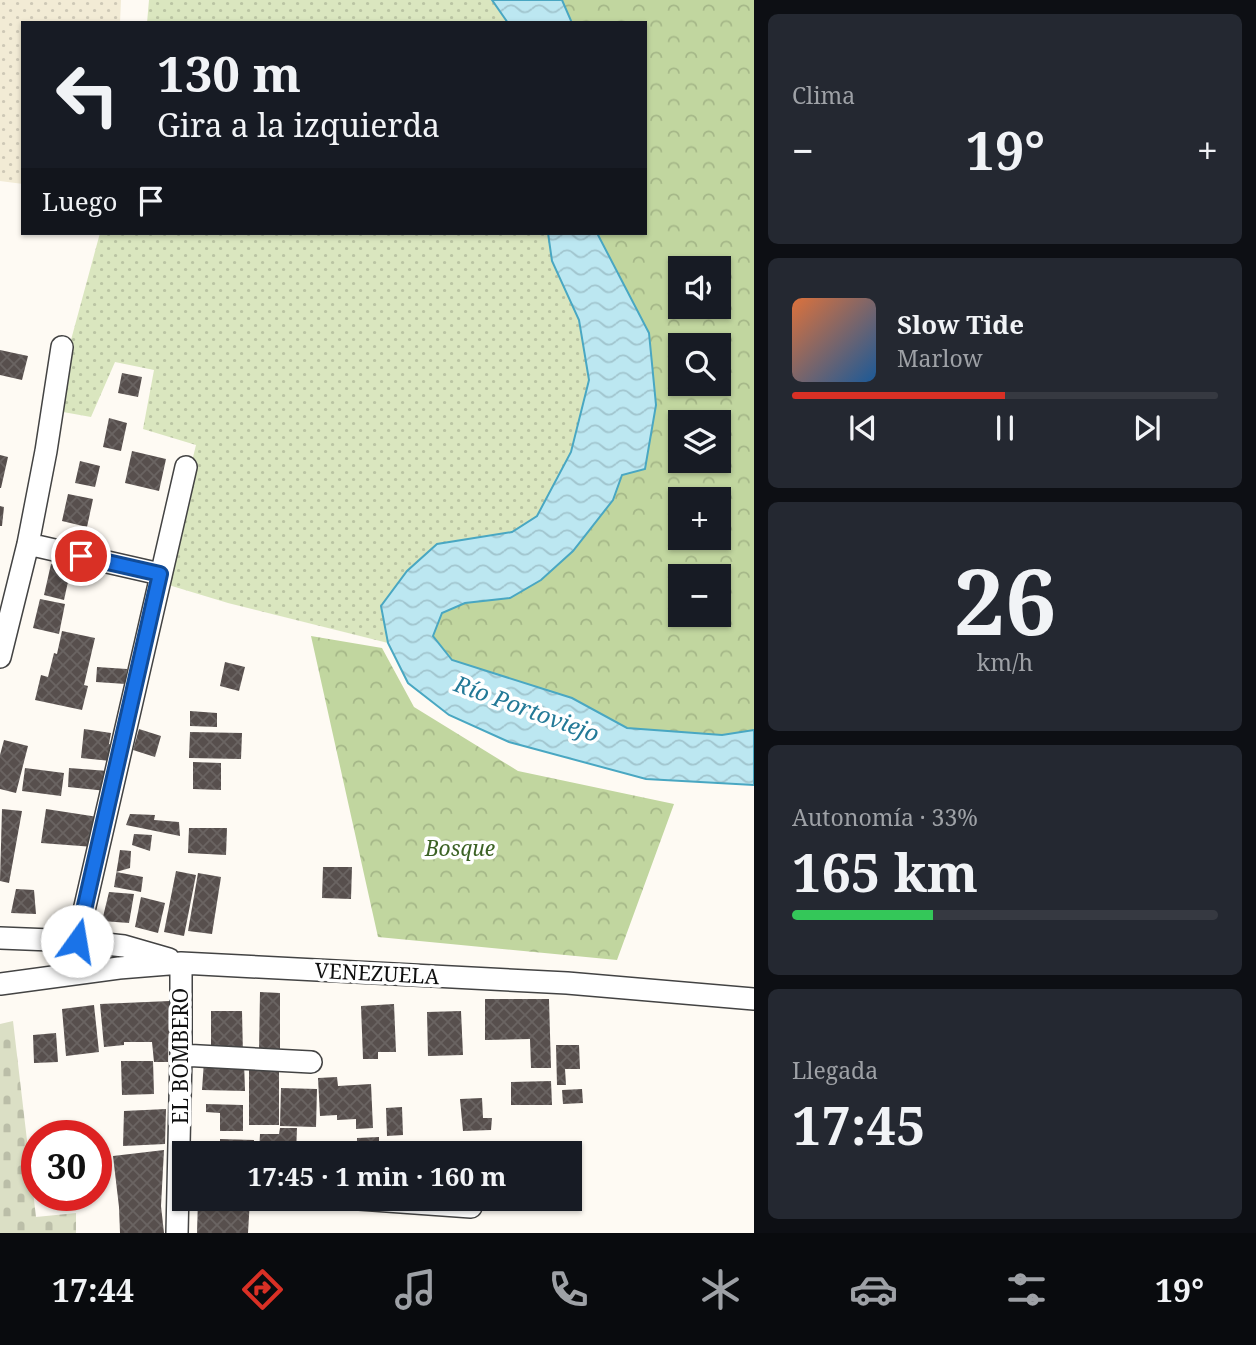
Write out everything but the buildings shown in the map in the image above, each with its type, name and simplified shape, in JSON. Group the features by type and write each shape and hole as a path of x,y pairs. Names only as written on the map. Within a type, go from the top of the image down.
{"street":[{"path":"0,657 28,544 62,347"},
{"path":"77,941 186,467"},
{"path":"28,544 160,574"},
{"path":"0,938 124,946 181,963"},
{"name":"VENEZUELA","path":"0,984 181,963 553,983 754,999"},
{"name":"EL BOMBERO","path":"181,963 181,1141"},
{"path":"181,1055 310,1062"},
{"name":"EL BOMBERO","path":"177,1233 179,1211"}],"shaded area":[{"path":"0,0 121,0 120,21 21,21 21,184 0,181"}],"green space":[{"path":"149,0 492,0 507,21 147,21"},
{"path":"562,0 754,0 754,730 722,735 627,728 572,698 452,660 433,636 441,613 465,603 510,598 573,551 613,500 622,475 645,469 656,405 649,333 598,235 647,235 647,21 571,21"},
{"path":"99,235 548,235 552,261 579,320 589,380 571,452 537,516 512,532 487,538 381,606 388,643 228,603 162,583 196,445 143,429 154,370 115,362 91,417 52,410"},
{"name":"Bosque","path":"311,636 382,648 414,707 518,771 674,804 617,960 378,937"},
{"path":"13,1021 25,1120 21,1120 21,1211 35,1211 36,1217 76,1213 76,1233 0,1233 0,1024"}],"water":[{"path":"492,0 562,0 571,21 507,21"},
{"name":"Río Portoviejo","path":"548,235 598,235 649,333 656,405 645,469 622,475 613,500 573,551 541,580 510,598 465,603 442,613 433,636 452,660 572,698 627,728 722,735 754,730 754,785 646,779 509,742 449,715 408,683 388,643 381,606 407,571 437,544 512,532 537,516 571,452 589,380 579,320 552,261"}],"route":[{"path":"77,941 160,574 81,556"}]}
